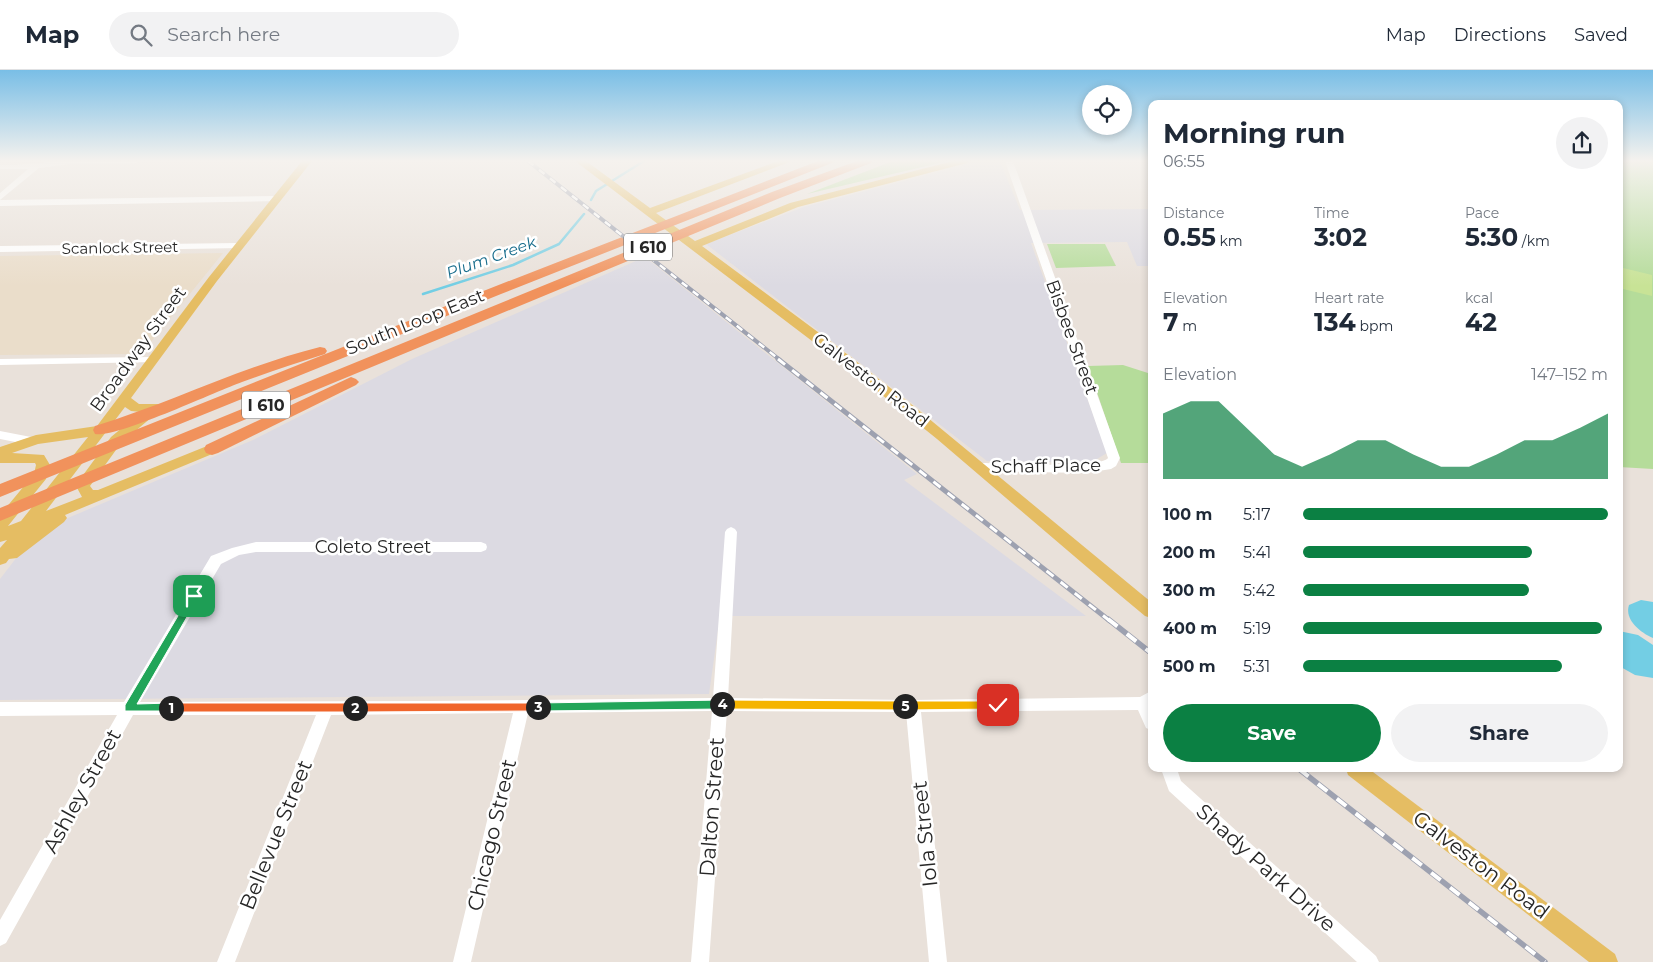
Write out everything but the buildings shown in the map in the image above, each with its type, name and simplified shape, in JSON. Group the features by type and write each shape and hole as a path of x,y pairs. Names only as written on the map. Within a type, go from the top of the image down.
{"highway":[{"name":"South Loop East","path":"6,489 132,439 411,323 720,203"},
{"name":"I 610","path":"428,341 520,300 757,203"},
{"path":"101,430 148,414 236,379 411,323"},
{"name":"South Loop East","path":"0,515 428,341"},
{"path":"212,449 267,424 428,341"}],"main road":[{"name":"Broadway Street","path":"0,561 101,430 151,360 273,203"},
{"name":"Galveston Road","path":"636,203 861,371 979,467 1148,610"},
{"path":"648,212 674,203"},
{"path":"693,246 803,203"},
{"path":"59,437 87,425 120,403 136,408 171,405"},
{"path":"102,495 91,495 85,492 83,486 116,440 148,414"},
{"path":"0,452 31,442 101,430"},
{"path":"0,536 212,449"},
{"path":"0,458 39,458 43,465 41,475 0,526"},
{"path":"0,561 85,501"},
{"name":"Galveston Road","path":"1359,772 1607,962"}],"street":[{"path":"0,203 26,203"},
{"name":"Bisbee Street","path":"1024,203 1112,450 1114,458 1112,463"},
{"name":"Scanlock Street","path":"0,250 239,246"},
{"path":"0,362 151,360"},
{"path":"0,447 4,435 31,442"},
{"name":"Schaff Place","path":"979,467 1086,469 1107,466 1112,463"},
{"name":"Dalton Street","path":"700,962 727,618 731,532"},
{"name":"Coleto Street","path":"264,547 481,547"},
{"name":"Ashley Street","path":"0,937 129,708 216,560 237,551 264,547"},
{"path":"0,709 522,707 720,704 912,706 1147,700"},
{"name":"Iola Street","path":"912,706 938,962"},
{"name":"Bellevue Street","path":"226,962 327,707"},
{"name":"Chicago Street","path":"462,962 522,707"},
{"name":"Shady Park Drive","path":"1170,772 1175,786 1370,962"}],"shaded area":[{"path":"821,203 1017,203 1020,210 1148,209 1148,266 1137,266 1127,242 1031,243 1107,453 1090,463 987,461 706,244 804,207"},
{"path":"223,253 141,354 0,355 0,256"},
{"path":"645,257 917,474 904,480 1086,616 720,616 709,694 0,700 0,579 37,531 253,440 412,359"}],"green space":[{"path":"1623,203 1653,203 1653,469 1623,467"},
{"path":"1047,244 1105,244 1116,266 1056,268"},
{"path":"1623,268 1652,275 1652,296 1623,289"},
{"path":"1123,365 1148,373 1148,463 1121,463 1088,366"}],"water":[{"path":"1641,600 1653,602 1653,638 1643,633 1631,621 1629,616 1629,605"},
{"path":"1623,632 1638,635 1653,645 1653,678 1635,675 1623,668"}],"waterway":[{"name":"Plum Creek","path":"423,294 513,265 559,244 584,214"}],"railway":[{"path":"581,203 780,360"},
{"path":"778,359 1110,621"},
{"path":"1108,619 1148,651"},
{"path":"1303,772 1545,962"}],"route":[{"path":"194,596 129,708 475,708 720,704 998,705"}]}
